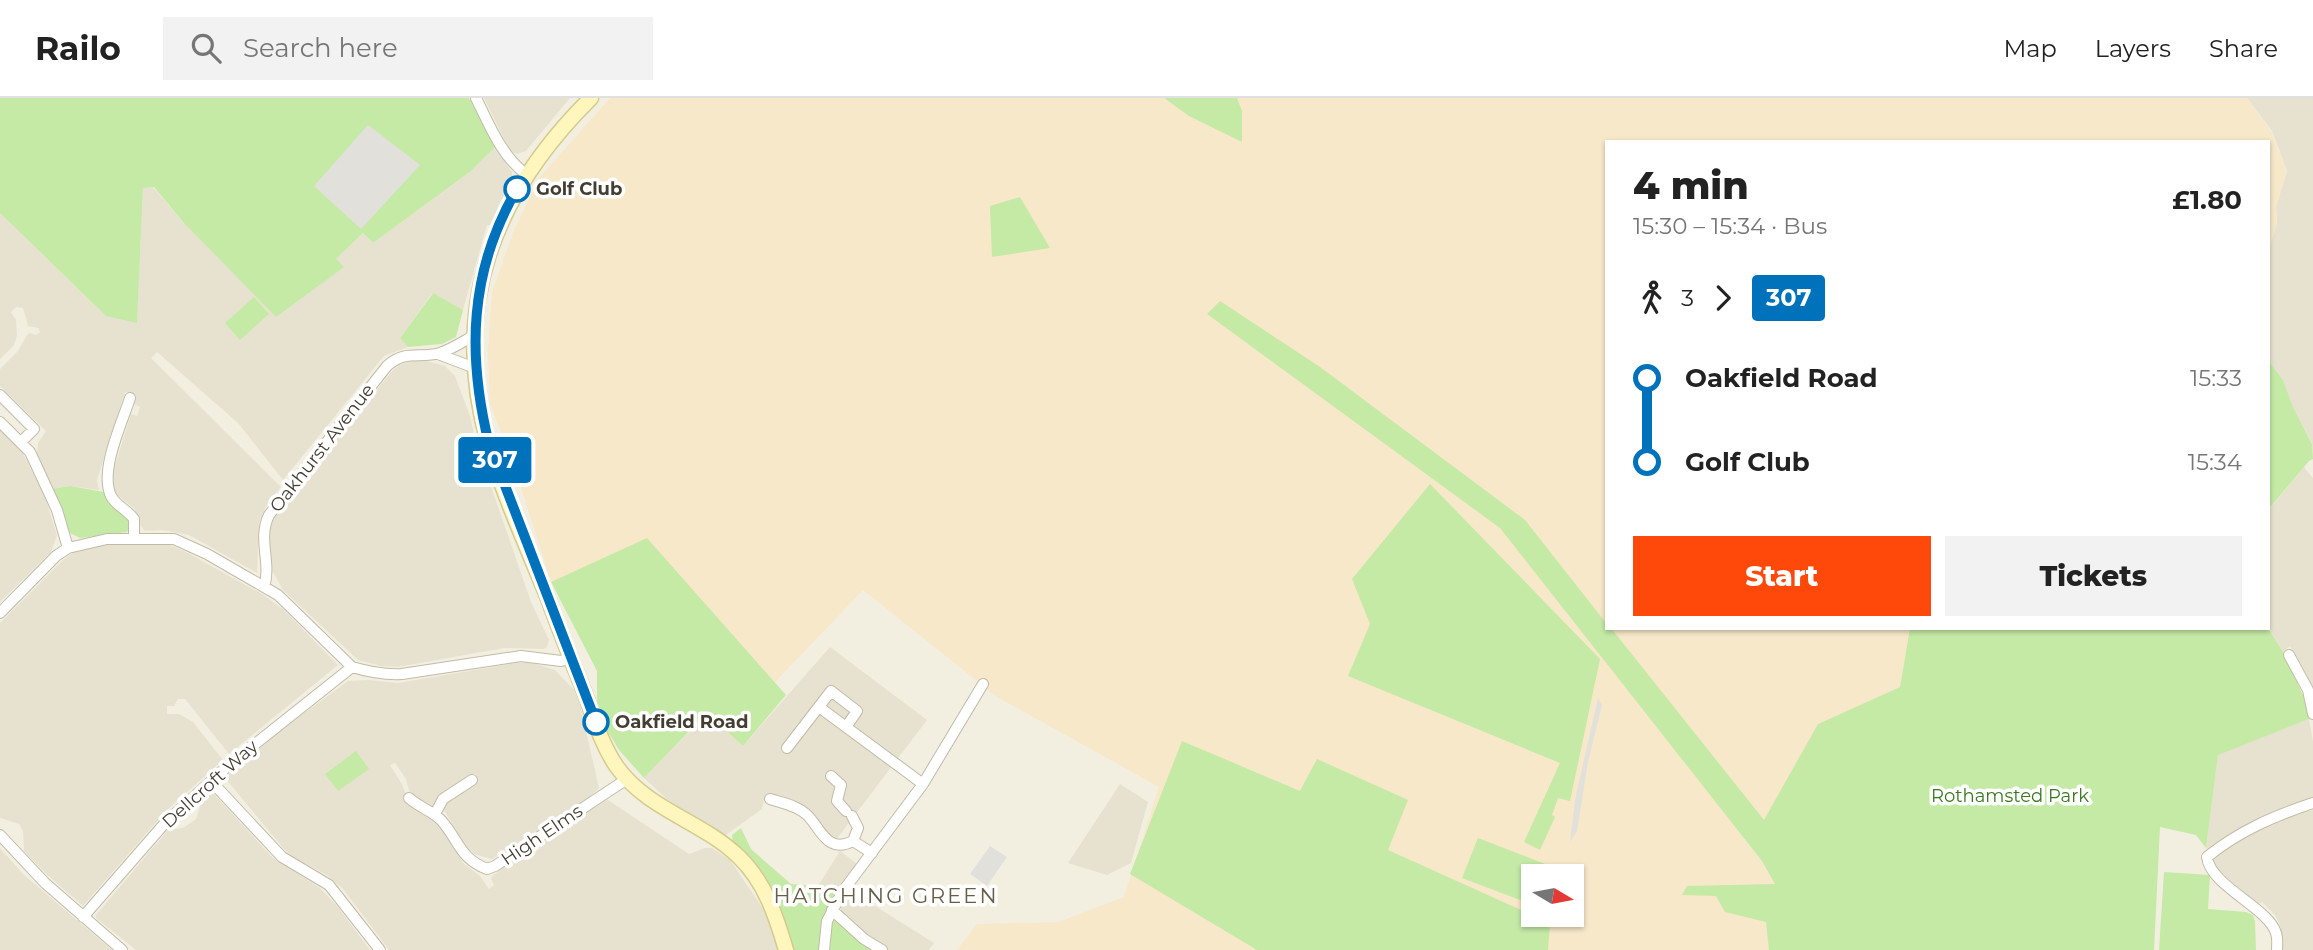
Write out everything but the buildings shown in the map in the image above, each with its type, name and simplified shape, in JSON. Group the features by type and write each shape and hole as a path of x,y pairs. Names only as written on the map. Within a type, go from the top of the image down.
{"main road":[{"path":"591,98 526,174 508,205 496,235 482,279 475,335 475,369 480,406 489,444 606,747 627,779 649,800 725,846 748,866 772,907 786,950"}],"street":[{"path":"476,98 499,142 514,164 526,174"},
{"name":"Oakhurst Avenue","path":"438,354 475,335"},
{"name":"Oakhurst Avenue","path":"264,587 264,531 269,515 387,366 402,357 414,354 438,354 475,369"},
{"path":"0,395 34,429 21,442"},
{"path":"131,398 107,477 114,501 134,519 134,538"},
{"path":"0,422 30,452 57,510 68,548"},
{"path":"0,613 56,556 68,548 107,539 165,537 182,541 264,587 290,605 352,667 388,675 521,656 561,661 571,658"},
{"path":"2289,656 2308,690 2313,713"},
{"name":"Dellcroft Way","path":"83,917 146,843 211,781 290,714 352,667"},
{"path":"824,950 825,929 843,891 923,785 983,684"},
{"path":"787,748 831,691 858,711 846,727"},
{"path":"820,707 923,785"},
{"path":"770,799 802,811 822,836 831,842 846,844 852,841 858,828 849,813 837,801 841,785 831,776"},
{"name":"High Elms","path":"409,797 443,822 462,853 487,869 627,779"},
{"path":"435,814 443,799 472,780"},
{"path":"211,781 282,856 329,885 380,950"},
{"path":"2277,950 2272,924 2235,893 2208,865 2207,857 2239,833 2282,813 2313,803"},
{"path":"0,835 45,883 122,950"},
{"path":"852,841 872,853"},
{"path":"832,911 864,939 882,950"}],"shaded area":[{"path":"484,98 570,98 526,151 517,154 510,151"},
{"path":"610,98 2247,98 2271,131 2287,171 2276,207 2277,223 2270,246 2270,140 1605,140 1605,630 1910,630 1900,687 1818,724 1797,950 957,950 977,924 1059,922 1124,897 1159,787 997,697 863,590 738,721 551,582 516,472 490,404 488,351 492,292 514,230 540,177"},
{"path":"2247,98 2313,98 2313,455 2312,443 2293,407 2283,380 2270,363 2270,246 2277,223 2276,207 2287,171 2272,131"},
{"path":"368,125 420,165 361,229 314,186"},
{"path":"495,147 512,172 512,177 491,225 487,225 463,310 432,293 400,338 408,347 384,356 283,480 238,423 157,352 151,358 281,487 267,504 259,522 257,573 189,535 162,530 145,531 135,509 117,495 113,488 113,472 131,414 137,416 140,407 134,404 136,395 125,392 97,480 99,490 70,486 52,489 37,456 38,443 46,431 0,386 0,369 18,351 27,335 40,332 38,328 28,326 23,308 16,307 11,312 16,320 17,336 14,345 0,359 0,213 106,316 137,319 143,188 153,187 184,223 344,267 335,260 363,233 373,243 471,171"},
{"path":"419,359 445,366 455,376 531,602 549,640 544,649 504,648 398,667 358,660 283,590 273,572 269,532 274,516 393,370"},
{"path":"0,429 21,450 44,494 57,535 51,552 0,602"},
{"path":"2304,467 2313,478 2313,696 2305,672 2290,646 2283,652 2269,630 2270,509"},
{"path":"91,545 170,545 188,553 262,594 284,610 338,665 229,754 185,699 178,699 174,706 167,706 167,714 179,714 193,722 223,760 166,811 83,906 24,851 23,831 19,824 0,818 0,623 63,560 77,550"},
{"path":"830,647 927,720 836,840 828,837 793,803 765,795 762,809 723,837 667,799 644,778 708,713 743,746"},
{"path":"516,663 533,663 555,670 574,690 580,705 599,788 586,800 492,859 474,854 466,846 442,807 479,780 475,774 443,794 431,808 410,794 406,779 395,763 390,765 402,784 408,801 440,824 464,864 480,876 489,889 494,885 492,876 601,802 608,800 689,854 712,848 730,860 764,910 778,950 389,950 343,889 327,875 291,856 225,778 277,733 348,681 398,683"},
{"path":"1598,698 1602,705 1588,762 1577,831 1570,842 1575,800"},
{"path":"2309,719 2313,742 2313,800 2209,852 2206,848 2218,754"},
{"path":"1120,784 1148,802 1131,863 1107,875 1068,863"},
{"path":"212,792 273,858 320,888 370,950 136,950 96,918 168,830 183,828 196,819 202,800"},
{"path":"2309,807 2310,811 2313,810 2313,950 2281,950 2281,928 2275,915 2262,902 2256,905 2231,884 2212,863 2212,858 2228,843"},
{"path":"990,846 1007,857 987,886 970,874"},
{"path":"0,848 24,875 112,950 0,950"},
{"path":"840,851 857,864 837,894 820,883"},
{"path":"851,891 934,943 929,950 887,950 866,937 841,914 841,905"}],"green space":[{"path":"0,98 469,98 495,147 471,171 373,243 363,233 336,259 344,267 276,317 184,223 154,187 143,188 137,323 106,316 0,213"},
{"path":"1164,98 1237,98 1242,111 1242,142 1189,116"},
{"path":"1020,197 1050,248 992,257 990,206"},
{"path":"433,293 463,310 456,337 442,344 408,347 400,338"},
{"path":"254,297 269,314 240,340 225,323"},
{"name":"Rothamsted Park","path":"1220,301 1320,367 1525,520 1605,622 1605,630 1613,630 1764,820 1818,724 1900,687 1910,630 2269,630 2283,652 2307,704 2309,719 2218,755 2206,848 2196,835 2160,827 2154,950 1769,950 1766,922 1725,912 1716,896 1682,895 1687,886 1775,884 1762,861 1500,528 1207,314"},
{"path":"2270,363 2283,380 2312,444 2313,459 2270,508"},
{"path":"1430,484 1600,659 1570,801 1558,798 1552,815 1555,817 1540,850 1524,842 1560,763 1348,676 1370,624 1352,579"},
{"path":"70,486 104,492 129,522 127,532 80,538 68,532 52,489"},
{"path":"647,538 786,695 743,746 707,713 644,778 619,750 604,725 597,702 597,671 551,582"},
{"path":"1182,741 1300,791 1317,759 1408,800 1388,850 1521,910 1521,928 1550,928 1548,950 1257,950 1130,874"},
{"path":"356,751 369,769 338,791 325,774"},
{"name":"HATCHING GREEN","path":"741,828 751,849 791,884 816,886 820,883 837,894 821,950 792,950 733,844 732,835"},
{"path":"1478,838 1545,864 1521,864 1521,900 1462,878"},
{"path":"2164,872 2210,875 2208,909 2253,915 2256,950 2159,950"},
{"name":"HATCHING GREEN","path":"833,918 878,950 827,950 829,926"}],"bus line":[{"name":"307","path":"517,189 496,235 482,279 477,308 475,369 480,406 489,444 513,510 596,722"}],"place":[{"name":"Golf Club","path":"517,189"},
{"name":"Oakfield Road","path":"596,722"}],"district":[{"name":"HATCHING GREEN","path":"886,895"}]}
